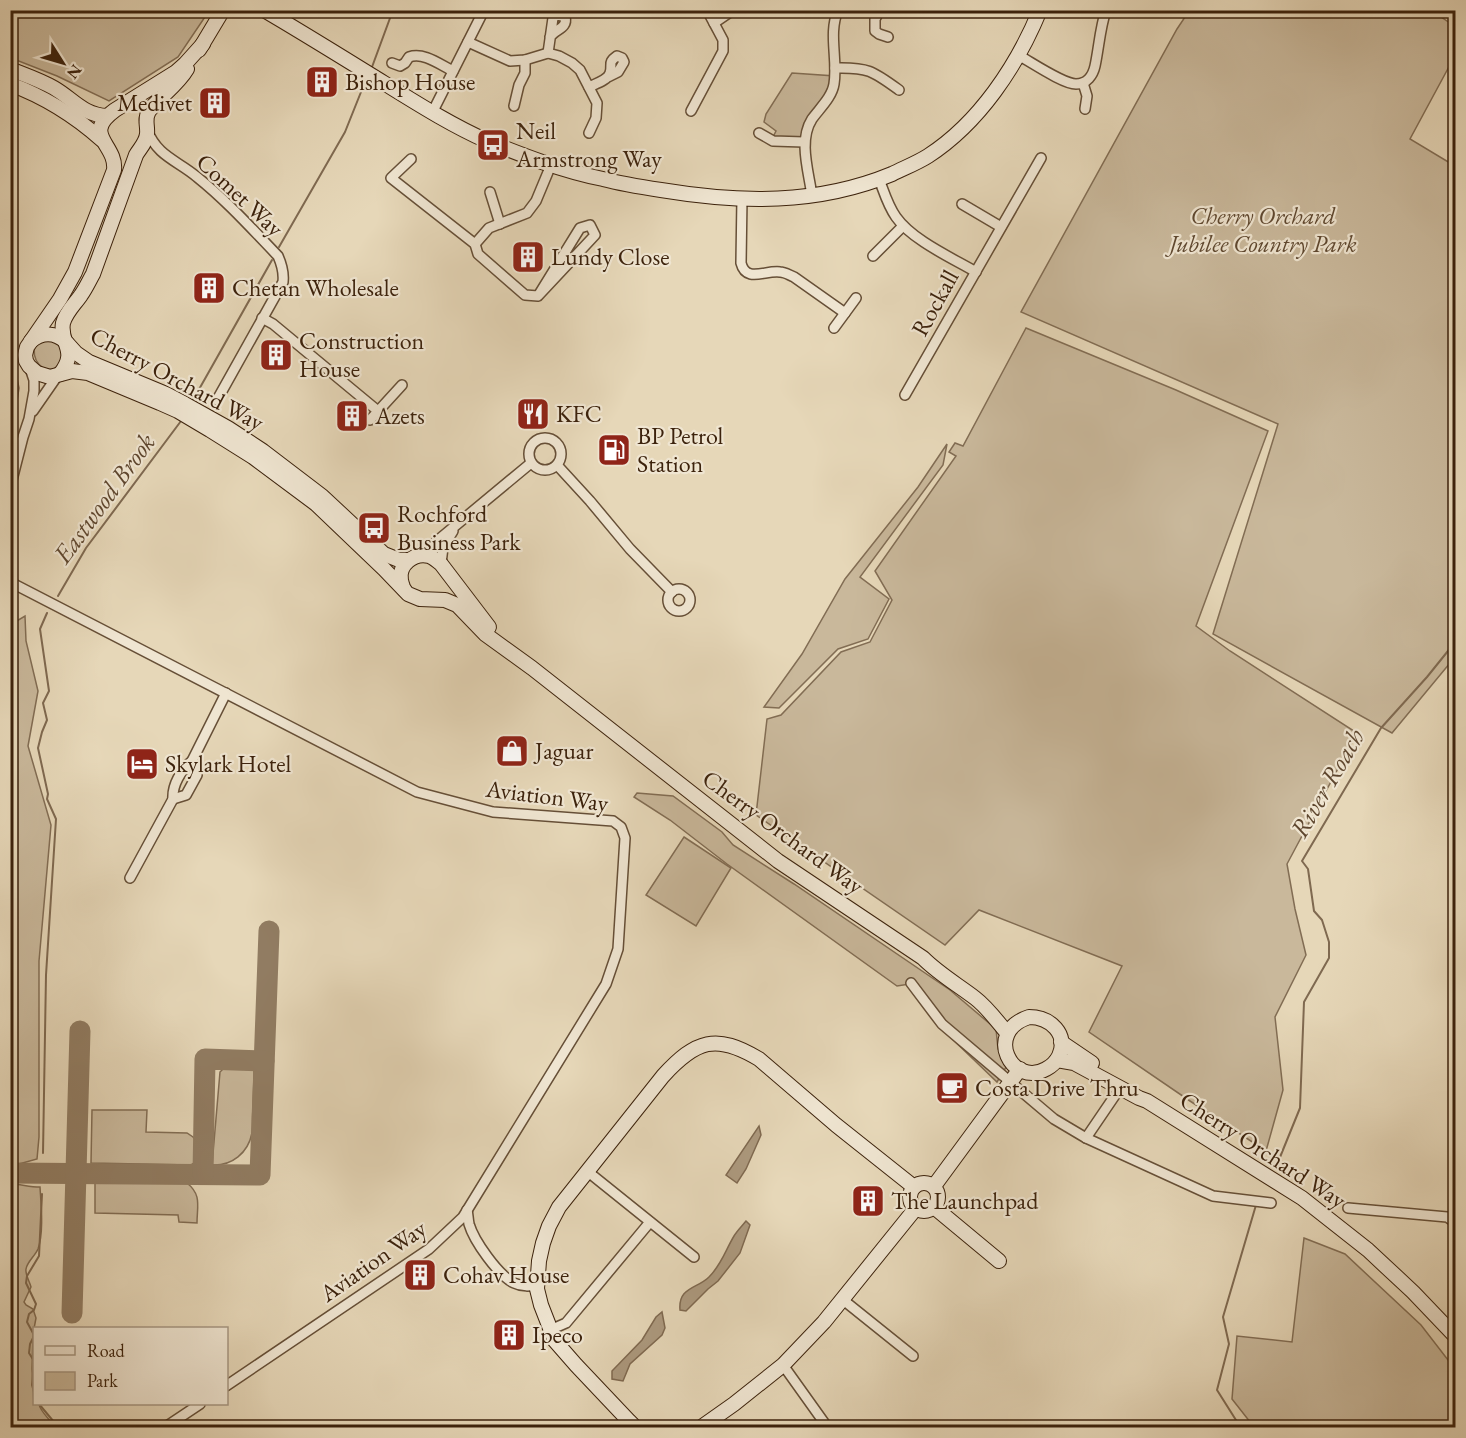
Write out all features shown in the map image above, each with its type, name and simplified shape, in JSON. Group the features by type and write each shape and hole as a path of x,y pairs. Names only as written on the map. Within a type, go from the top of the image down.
{"main road":[{"path":"10,84 63,109 86,125 114,160 114,170 75,272 54,307 28,343 25,355 29,366 50,377 60,374 67,361 69,351 63,329 65,319 93,274 139,150 145,141 148,112 183,76 223,10"},
{"path":"264,10 432,113 486,140 551,165 595,178 681,193 785,199 852,188 879,179 928,155 952,137 985,103 1018,55 1040,10"},
{"path":"139,150 126,156 119,155 105,146 101,128 103,121 111,113 176,72 203,44"},
{"path":"10,69 54,88 87,112 99,115 125,108 134,111 142,117 146,128"},
{"path":"28,343 44,334 56,335 67,343"},
{"name":"Cherry Orchard Way","path":"67,343 89,362 166,394 228,428 263,451 311,487 384,554 399,560 432,557 442,566 490,628 532,668"},
{"name":"Cherry Orchard Way","path":"60,374 77,371 100,377 178,411 253,457 316,504 413,598 445,600 457,605 485,634 532,668 778,861 923,958 1012,1028"},
{"path":"404,589 400,580 401,571 414,558"},
{"path":"426,599 435,596 443,587 445,578 442,566"},
{"path":"1029,1017 1038,1017 1054,1026 1061,1042 1061,1051 1057,1060 1043,1071 1034,1073 1020,1070 1006,1052 1005,1042 1012,1028 1029,1017"},
{"name":"Cherry Orchard Way","path":"1061,1042 1142,1094 1147,1101"},
{"path":"636,1428 555,1341 541,1305 538,1286 539,1261 549,1226 559,1207 678,1060 692,1050 715,1044 727,1044 759,1059 836,1125 914,1187"},
{"name":"Cherry Orchard Way","path":"1057,1060 1074,1063 1147,1101 1302,1198 1368,1250 1413,1292 1455,1337"},
{"path":"934,1186 1020,1070"},
{"path":"925,1182 934,1186 939,1199 934,1207 925,1211 916,1208 910,1201 914,1187 925,1182"},
{"path":"934,1207 999,1261"},
{"path":"700,1428 783,1365 824,1322 916,1208"}],"street":[{"path":"432,113 484,10"},
{"path":"691,111 723,51 723,40 707,10"},
{"path":"714,23 733,10"},
{"path":"812,196 804,142 808,126 833,89 834,23 838,10"},
{"path":"880,10 875,19 875,31 888,37"},
{"path":"1018,55 1063,80 1077,84 1083,83 1091,76 1095,67 1106,10"},
{"path":"548,53 550,37"},
{"path":"468,42 505,59 525,60 548,53 572,63 580,70 597,103 596,118 589,133"},
{"path":"392,63 400,66 411,56 422,56 453,71"},
{"path":"514,106 525,72 525,60"},
{"path":"835,68 861,68 870,71 899,90"},
{"path":"589,87 608,77"},
{"path":"1083,83 1087,96 1085,109"},
{"name":"Comet Way","path":"146,128 153,143 161,152 197,177 233,209 275,253 282,264 283,282 217,400"},
{"path":"759,133 773,141 804,142"},
{"name":"Comet Way","path":"139,150 161,152"},
{"path":"976,272 1041,158"},
{"path":"411,159 391,178 475,244 478,254 525,295 538,296"},
{"path":"475,244 489,228 523,216 532,208 551,165"},
{"name":"Rockall","path":"879,179 892,211 903,226 920,239 976,272 905,395"},
{"path":"490,192 500,224"},
{"path":"742,198 741,256 744,270 753,274 786,273 845,313"},
{"path":"962,204 1001,227"},
{"path":"590,225 595,236 538,296 580,228 590,225"},
{"path":"873,256 903,226"},
{"path":"834,328 856,298"},
{"path":"262,318 273,324 378,411"},
{"path":"29,366 35,383 29,419"},
{"path":"10,488 22,437 29,419 41,398 60,374"},
{"path":"370,420 402,385"},
{"path":"544,438 554,440 560,447 561,457 553,468 539,469 531,463 529,448 535,441 544,438"},
{"path":"414,558 531,463"},
{"path":"557,465 630,549 672,592"},
{"path":"442,566 443,548 458,524"},
{"name":"Aviation Way","path":"10,582 417,792 493,812 613,821 621,826 626,838 618,949 606,984 462,1217 429,1249 228,1385"},
{"path":"130,878 173,800 172,790 184,767 192,761 226,693"},
{"path":"173,800 186,795 197,775 192,761"},
{"path":"911,983 942,1024 1054,1119 1086,1138 1213,1196 1271,1203"},
{"path":"1086,1138 1120,1088"},
{"path":"587,1171 694,1257"},
{"path":"1348,1208 1447,1217 1455,1223"},
{"path":"467,1210 470,1225 479,1244 502,1274 522,1286 538,1286"},
{"path":"550,1330 566,1323 650,1222"},
{"path":"842,1299 913,1356"},
{"path":"783,1365 828,1428"},
{"path":"164,1428 198,1405"}],"green space":[{"path":"10,11 209,11 178,57 109,101 57,76 11,58"},
{"name":"Cherry Orchard Jubilee Country Park","path":"1189,11 1432,11 1455,25 1455,61 1451,63 1410,139 1455,166 1455,657 1392,733 1213,634 1278,424 1021,312"},
{"path":"792,73 835,76 804,142 773,137 776,131 764,122 766,114"},
{"path":"1026,328 1268,431 1196,626 1230,651 1357,733 1287,864 1306,955 1275,1017 1283,1090 1266,1151 1089,1032 1122,966 979,910 945,945 756,815 767,719 781,715 841,652 870,642 892,600 875,571 956,456 949,452 955,443 963,446"},
{"path":"55,337 66,354 57,367 43,368 34,355 36,344"},
{"path":"10,350 19,388 11,440"},
{"path":"947,444 943,465 860,577 889,599 868,639 838,649 779,708 764,707 802,654 845,579 918,487"},
{"path":"25,616 26,641 38,691 28,746 51,825 39,961 37,1159 11,1164 10,625"},
{"path":"637,793 673,796 722,832 733,845 950,990 996,1029 998,1049 1008,1064 997,1082 944,1031 916,983 897,986 727,864 670,820 634,797"},
{"path":"684,837 731,868 696,926 646,895"},
{"path":"227,1065 250,1065 254,1071 252,1133 247,1147 238,1157 226,1163 212,1165 220,1072"},
{"path":"92,1110 147,1110 146,1132 187,1133 198,1143 197,1159 190,1165 91,1163"},
{"path":"95,1183 187,1183 197,1196 197,1223 179,1222 178,1215 95,1213"},
{"path":"10,1184 40,1187 41,1235 38,1249 26,1269 31,1287 24,1302 33,1309 36,1318 33,1327 33,1405 39,1405 55,1427 11,1427"},
{"path":"1304,1238 1345,1254 1421,1325 1455,1369 1455,1427 1254,1427 1232,1399 1237,1336 1292,1342"}],"shaded area":[{"path":"759,1126 761,1135 737,1183 726,1175"},
{"path":"746,1221 750,1225 740,1253 718,1281 686,1311 680,1310 682,1297 689,1289 709,1277"},
{"path":"662,1312 665,1328 662,1335 630,1364 623,1381 612,1379 612,1371 642,1340 656,1317"}],"waterway":[{"name":"Eastwood Brook","path":"372,67 393,10"},
{"name":"Eastwood Brook","path":"279,247 345,132 365,82"},
{"name":"Eastwood Brook","path":"193,400 272,260"},
{"name":"Eastwood Brook","path":"58,596 86,548 181,421"},
{"name":"Eastwood Brook","path":"43,1153 46,975 56,819 47,799 48,794 38,748 47,720 43,703 49,691 40,629 47,613"},
{"name":"River Roach","path":"1276,1167 1300,1108 1304,1002 1329,958 1329,942 1322,920 1314,911 1308,869 1302,861 1381,728 1456,641"},
{"name":"Eastwood Brook","path":"33,1333 27,1322 36,1304 26,1283 27,1276 39,1256 42,1194"},
{"name":"River Roach","path":"1241,1428 1217,1390 1229,1344 1223,1317 1256,1205"},
{"name":"Eastwood Brook","path":"33,1338 29,1353 33,1359"},
{"name":"Eastwood Brook","path":"33,1373 33,1388"},
{"name":"Eastwood Brook","path":"40,1405 59,1428"}],"taxiway":[{"path":"10,1173 260,1175 269,931"},
{"path":"72,1313 80,1031"},
{"path":"203,1174 205,1059 264,1061"}],"place":[{"name":"Bishop House","path":"322,82"},
{"name":"Medivet","path":"215,103"},
{"name":"Neil Armstrong Way","path":"493,145"},
{"name":"Lundy Close","path":"528,257"},
{"name":"Chetan Wholesale","path":"209,288"},
{"name":"Construction House","path":"276,355"},
{"name":"KFC","path":"533,414"},
{"name":"Azets","path":"352,416"},
{"name":"BP Petrol Station","path":"614,450"},
{"name":"Rochford Business Park","path":"374,528"},
{"name":"Jaguar","path":"512,751"},
{"name":"Skylark Hotel","path":"142,764"},
{"name":"Costa Drive Thru","path":"952,1088"},
{"name":"The Launchpad","path":"868,1201"},
{"name":"Cohav House","path":"420,1275"},
{"name":"Ipeco","path":"509,1335"}]}
